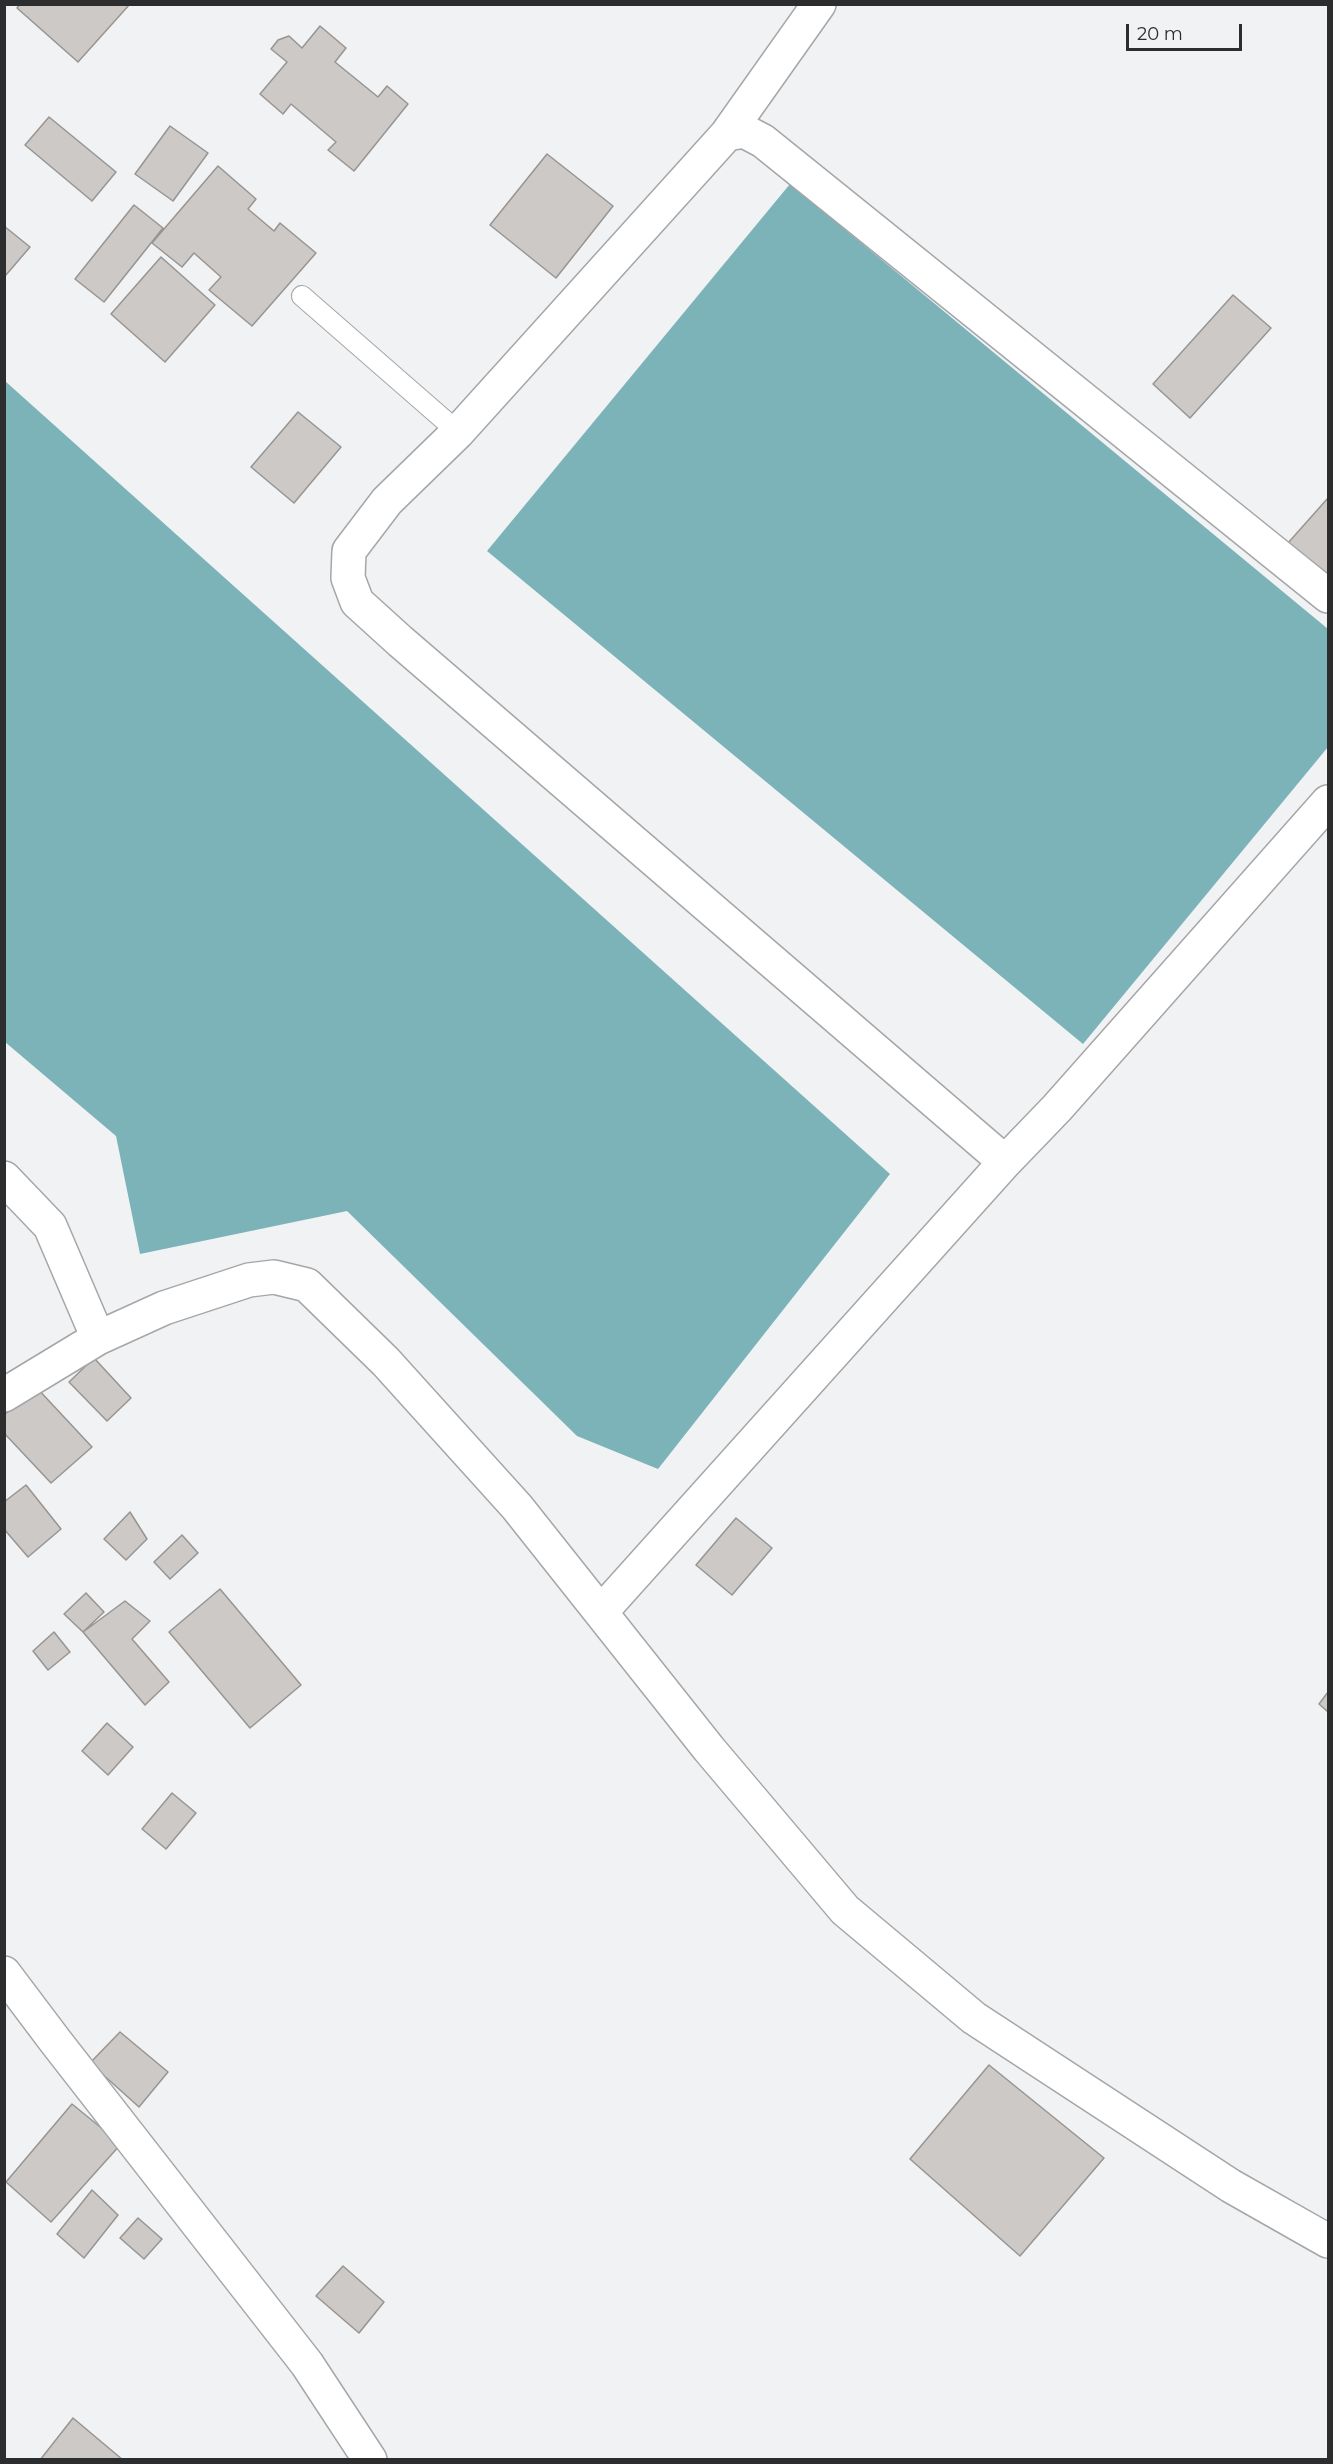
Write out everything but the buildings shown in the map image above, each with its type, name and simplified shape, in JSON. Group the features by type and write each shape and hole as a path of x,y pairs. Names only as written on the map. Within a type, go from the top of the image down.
{"street":[{"path":"819,4 727,134 458,432 387,501 350,551 348,578 357,602 400,642 1005,1162"},
{"path":"727,134 744,131 763,141 1329,596"},
{"path":"601,1612 1005,1162 1057,1108 1329,802"},
{"path":"4,1178 50,1226 98,1338"},
{"path":"4,1395 98,1338 164,1308 249,1280 274,1277 307,1285 386,1362 510,1498 710,1749 845,1910 974,2019 1231,2186 1329,2241"},
{"path":"4,1973 307,2364 370,2460"}],"lane":[{"path":"302,296 458,432"}],"water":[{"path":"790,184 1328,629 1328,747 1083,1044 487,551"},
{"path":"5,381 890,1174 658,1469 577,1436 347,1211 140,1254 116,1136 5,1042"}]}
